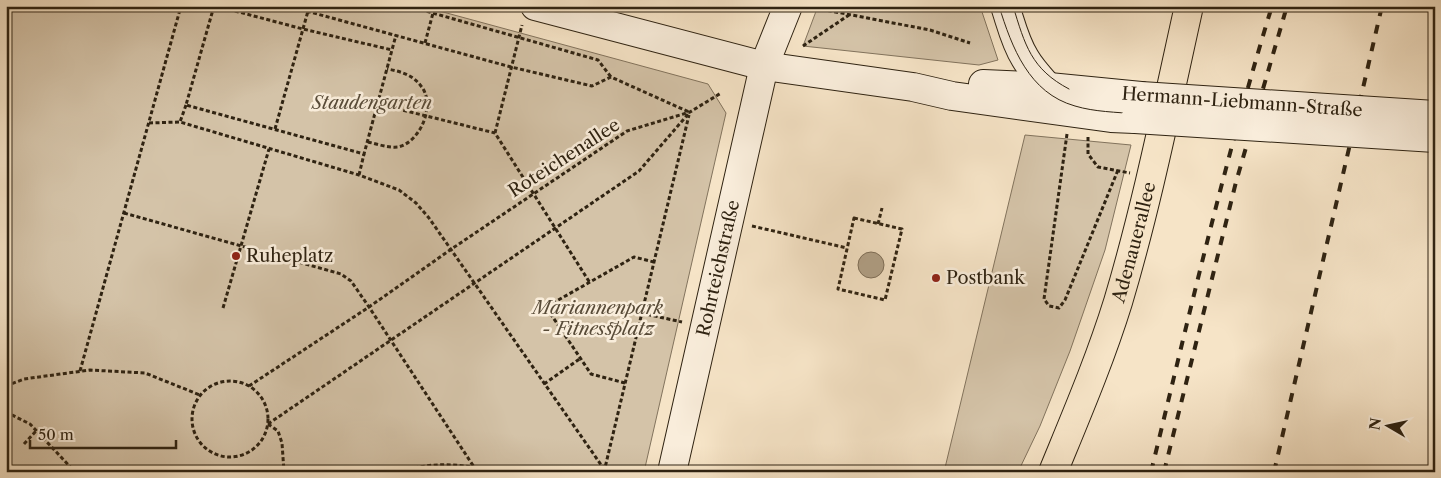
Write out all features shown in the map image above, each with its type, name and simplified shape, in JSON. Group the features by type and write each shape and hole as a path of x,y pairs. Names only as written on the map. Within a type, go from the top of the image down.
{"main road":[{"name":"Rohrteichstraße","path":"672,472 764,66 788,6"},
{"path":"528,15 764,66 913,87 952,96 1030,93 1025,58 1018,44 1006,6"},
{"name":"Adenauerallee","path":"1053,472 1091,381 1118,303 1151,176 1190,6"},
{"name":"Hermann-Liebmann-Straße","path":"1030,93 1138,108 1435,138"},
{"name":"Hermann-Liebmann-Straße","path":"1030,93 1068,121 1111,118 1138,108 1435,115"}],"path":[{"path":"80,371 181,6"},
{"path":"180,122 215,6 392,50"},
{"path":"288,6 511,67 592,86 611,77"},
{"path":"408,6 598,60 611,77 690,112"},
{"path":"803,46 849,15 852,6"},
{"path":"815,8 930,30 970,43"},
{"path":"275,129 308,12"},
{"path":"425,43 433,13"},
{"path":"495,133 518,38 528,15"},
{"path":"359,175 396,35"},
{"path":"368,142 399,147 412,140 420,130 425,117 427,102 423,87 411,76 387,69"},
{"path":"268,424 639,171 690,112 720,93"},
{"path":"378,104 495,133 590,283"},
{"path":"186,105 364,154"},
{"path":"604,471 690,112"},
{"name":"Roteichenallee","path":"249,386 369,307 627,131 690,112"},
{"path":"1068,121 1044,299 1049,306 1059,308 1065,300 1118,170 1098,167 1088,154 1088,137"},
{"path":"149,123 180,122 359,175 399,190 429,218 604,471"},
{"path":"223,308 269,149"},
{"path":"878,224 882,208"},
{"path":"124,213 341,274 351,281 392,340 474,467 473,472"},
{"path":"854,218 878,224 902,230 885,300 838,289 854,218"},
{"path":"729,221 847,248"},
{"path":"625,383 591,374 546,306 634,257 654,262"},
{"path":"642,313 705,328"},
{"path":"544,384 581,358"},
{"path":"6,386 24,379 90,370 145,373 200,395"},
{"path":"233,381 249,386 264,402 268,414 268,424 263,439 248,453 232,458 213,454 201,444 194,434 193,410 200,395 211,386 221,382 233,381"},
{"path":"6,412 30,424 75,472"},
{"path":"268,424 278,431 282,443 284,472"},
{"path":"24,444 36,431"},
{"path":"402,472 421,466 437,464 474,467 500,472"}],"green space":[{"path":"6,6 421,6 708,84 726,113 644,472 6,472"},
{"path":"818,6 980,6 998,60 979,65 803,46"},
{"path":"1025,135 1131,145 1105,250 1070,351 1040,426 1018,472 944,472"}],"shaded area":[{"path":"871,252 880,256 884,265 880,274 871,278 862,274 858,265 862,256"}],"tram line":[{"path":"999,6 1017,53 1034,80 1059,100 1075,106 1098,111 1137,114 1435,133"},
{"path":"1013,6 1021,33 1031,55 1046,73 1069,89"}],"railway":[{"path":"1151,472 1223,180 1272,6"},
{"path":"1164,472 1236,182 1287,6"},
{"path":"1274,472 1382,6"}],"place":[{"name":"Ruheplatz","path":"236,256"},
{"name":"Postbank","path":"936,278"}],"park label":[{"name":"Staudengarten","path":"372,103"},
{"name":"Mariannenpark - Fitnessplatz","path":"598,318"}]}
